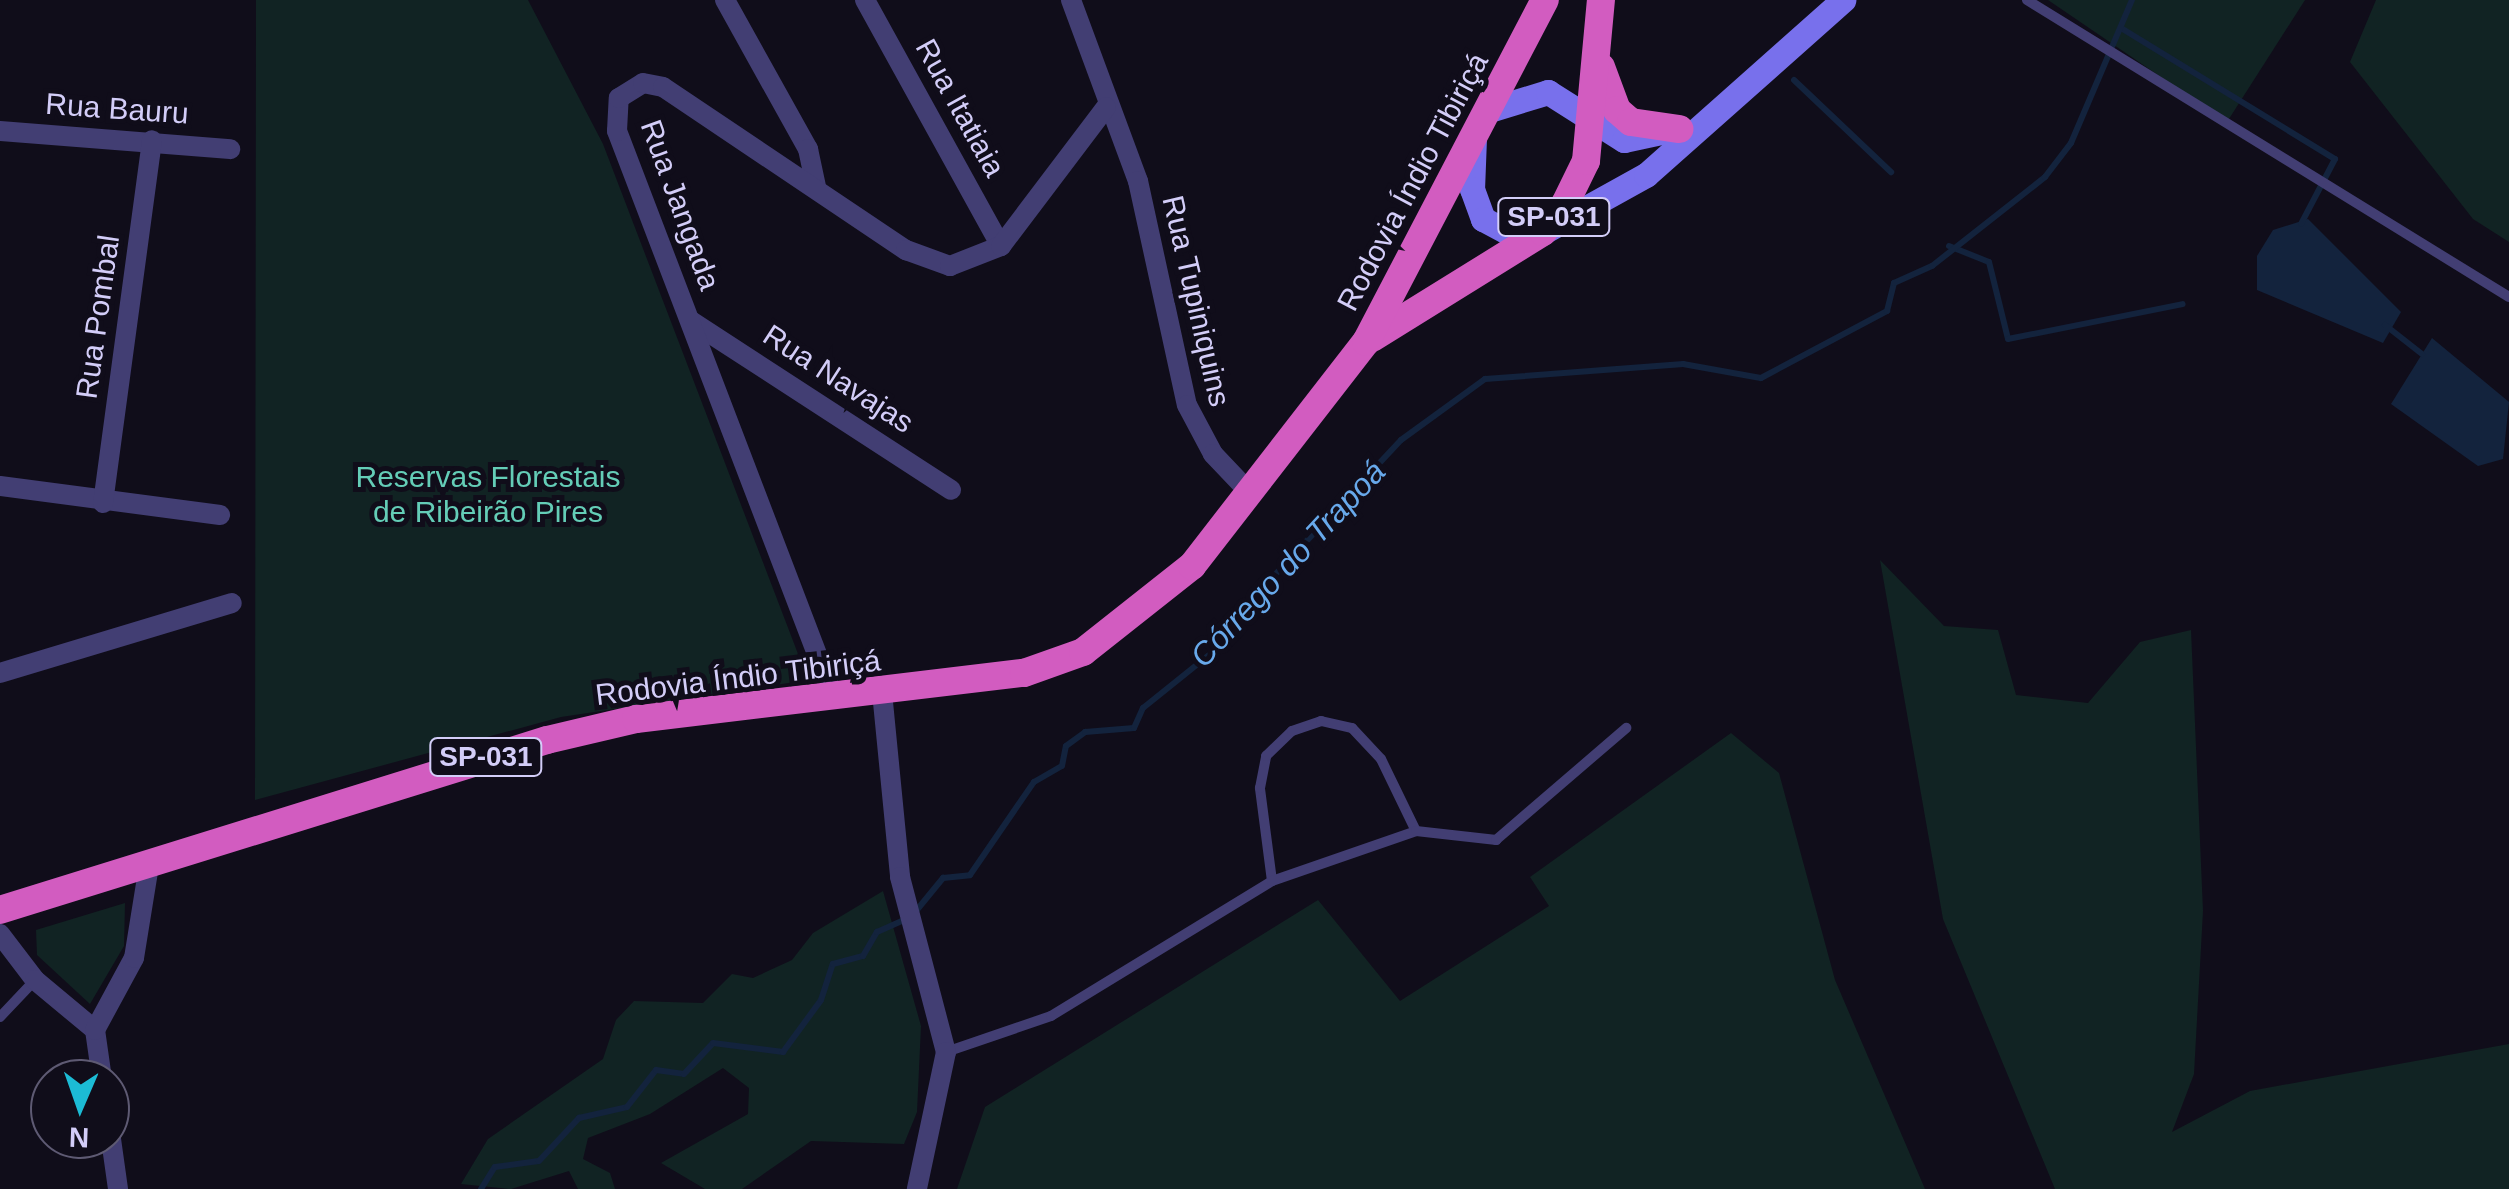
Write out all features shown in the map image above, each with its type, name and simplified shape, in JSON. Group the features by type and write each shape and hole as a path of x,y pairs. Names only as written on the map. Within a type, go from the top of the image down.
{"highway":[{"name":"Rodovia Índio Tibiriçá","path":"0,910 547,740 833,696 1024,672 1083,652 1152,603 1251,494 1366,342 1545,0"},
{"name":"Rodovia Índio Tibiriçá","path":"1366,342 1543,232 1578,184 1591,120 1601,0"},
{"path":"1596,44 1616,110 1632,122 1679,129"}],"main road":[{"path":"1716,112 1679,129 1624,140 1548,92 1480,122 1472,189 1483,219 1507,232 1543,232 1646,174 1843,0"}],"street":[{"path":"726,0 808,149 816,186"},
{"name":"Rua Itatiaia","path":"865,0 1001,246"},
{"name":"Rua Tupiniquins","path":"1072,0 1106,107 1138,181 1192,418 1251,494"},
{"name":"Rua Jangada","path":"833,696 617,132 628,87 662,86 906,250 950,266 1001,246"},
{"path":"1001,246 1106,107"},
{"name":"Rua Bauru","path":"0,131 230,149"},
{"name":"Rua Pombal","path":"103,503 152,140"},
{"name":"Rua Navajas","path":"690,320 951,490"},
{"path":"0,486 103,503 220,515"},
{"path":"0,673 232,604"},
{"path":"882,692 900,877 946,1052 917,1189"},
{"path":"99,1059 95,1030 134,958 149,864"},
{"path":"0,934 34,980 95,1030"},
{"path":"114,1159 118,1189"}],"lane":[{"path":"2027,0 2509,297"},
{"path":"1272,881 1260,788 1266,756 1292,731 1322,721 1352,728 1380,759 1416,831"},
{"path":"946,1052 1050,1016 1272,881 1416,831 1496,840 1626,728"},
{"path":"0,1017 34,980"}],"green space":[{"name":"Reservas Florestais de Ribeirão Pires","path":"256,0 528,0 603,144 808,680 561,717 255,800"},
{"path":"2048,0 2305,0 2227,122"},
{"path":"2376,0 2509,0 2509,242 2473,219 2350,62"},
{"path":"1880,560 1944,626 1998,630 2016,695 2088,703 2140,642 2191,630 2203,911 2194,1074 2172,1132 2250,1091 2509,1044 2509,1189 2055,1189 1943,919"},
{"path":"1731,733 1779,773 1835,980 1925,1189 957,1189 985,1107 1318,900 1400,1001 1549,906 1530,877"},
{"path":"883,891 921,1026 917,1112 904,1144 811,1141 742,1189 705,1189 661,1163 748,1114 749,1088 723,1068 650,1114 588,1138 583,1159 610,1173 615,1189 578,1189 569,1171 511,1189 461,1184 488,1139 603,1059 616,1020 634,1001 703,1003 732,974 753,978 792,960 813,933"},
{"path":"125,903 124,946 90,1004 37,955 36,930"}],"water":[{"path":"2308,219 2401,312 2383,343 2257,290 2257,256 2273,230"},
{"path":"2432,338 2509,402 2503,459 2478,466 2391,404"}],"waterway":[{"name":"Córrego do Trapoá","path":"916,911 943,878 970,875 1034,782 1062,766 1066,746 1085,732 1134,728 1143,708 1220,646 1227,626 1401,440 1485,379 1683,364 1761,378 1887,311 1894,283 1932,266 2045,177 2071,143 2132,0"},
{"path":"2121,28 2335,159 2301,224"},
{"path":"1794,80 1891,172"},
{"path":"1949,246 1989,262 2008,339 2183,304"},
{"path":"2385,325 2422,354"},
{"name":"Córrego do Trapoá","path":"481,1189 495,1167 539,1161 579,1118 627,1107 656,1070 684,1074 713,1043 783,1052 821,1000 833,964 863,956 877,932 906,919"}]}
